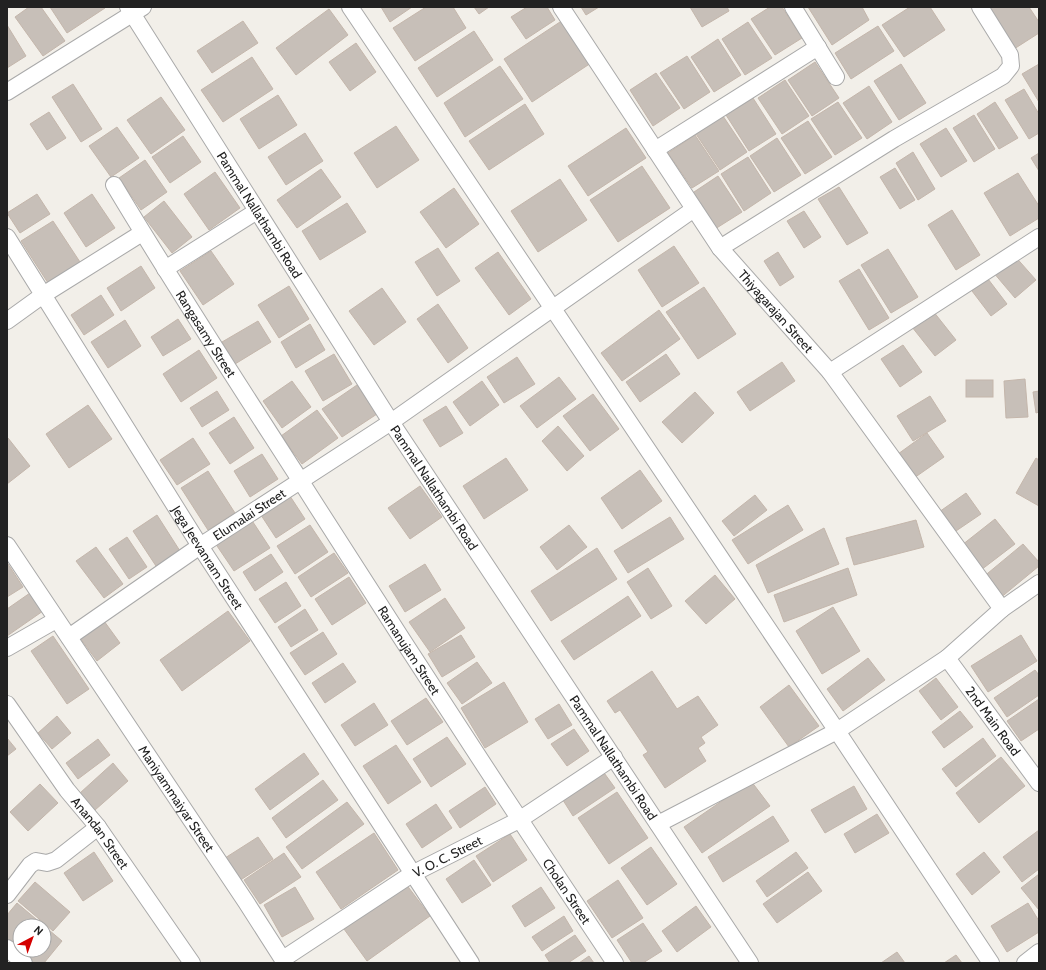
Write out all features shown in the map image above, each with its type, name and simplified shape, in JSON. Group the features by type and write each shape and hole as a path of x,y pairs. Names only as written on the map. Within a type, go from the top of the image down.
{"street":[{"path":"350,7 837,731 991,963"},
{"name":"Thiyagarajan Street","path":"561,7 720,248 830,372 1002,609"},
{"path":"793,7 836,77"},
{"path":"720,248 894,139 1003,76 1011,66 1010,54 980,7"},
{"path":"7,92 135,9"},
{"name":"Pammal Nallathambi Road","path":"135,9 257,211 391,422 750,963"},
{"path":"655,150 818,47"},
{"name":"Rangasamy Street","path":"114,184 142,233 301,481"},
{"name":"Elumalai Street","path":"69,637 200,546 391,422 694,209"},
{"path":"165,269 257,211"},
{"path":"7,321 43,294 142,233"},
{"name":"Jega Jeevanram Street","path":"7,237 200,546 471,963"},
{"path":"830,372 1039,237"},
{"name":"Ramanujam Street","path":"301,481 519,820"},
{"name":"Maniyammaiyar Street","path":"7,545 284,961"},
{"path":"658,824 837,731 947,658 1002,609 1039,583"},
{"path":"7,648 56,620"},
{"name":"2nd Main Road","path":"947,658 1039,783"},
{"name":"Anandan Street","path":"7,704 67,790 98,827 192,963"},
{"name":"V. O. C. Street","path":"284,961 412,874 519,820 614,757"},
{"name":"Cholan Street","path":"519,820 615,963"},
{"path":"7,895 30,865 36,861 47,863 56,860 98,827"},
{"path":"7,948 24,963"},
{"path":"1025,963 1039,952"}],"building":[{"path":"29,7 41,7 65,41 43,56 15,17"},
{"path":"50,7 104,7 105,8 67,33"},
{"path":"381,7 412,7 390,22"},
{"path":"426,7 453,7 466,28 415,61 393,28"},
{"path":"474,7 489,7 479,14"},
{"path":"527,7 547,7 555,20 526,39 511,17"},
{"path":"581,7 599,7 586,15"},
{"path":"690,7 727,7 729,11 702,27"},
{"path":"770,7 782,7 802,38 775,55 751,19"},
{"path":"808,7 862,7 869,20 832,45"},
{"path":"910,7 930,7 945,30 904,57 882,25"},
{"path":"987,7 1029,7 1039,22 1039,33 1014,49"},
{"path":"329,9 348,35 296,75 276,48"},
{"path":"563,20 591,63 532,102 504,59"},
{"path":"243,21 258,43 212,73 197,51"},
{"path":"748,22 772,58 745,75 722,39"},
{"path":"7,25 26,56 7,68"},
{"path":"878,26 894,51 851,79 835,53"},
{"path":"474,31 493,60 437,97 418,68"},
{"path":"718,39 741,75 714,92 691,57"},
{"path":"356,43 376,72 350,91 329,62"},
{"path":"687,56 710,92 684,109 660,73"},
{"path":"252,57 273,89 223,122 201,90"},
{"path":"815,62 839,98 812,116 788,80"},
{"path":"901,64 926,103 899,120 874,81"},
{"path":"1039,64 1039,102 1022,74"},
{"path":"500,66 523,99 465,137 444,103"},
{"path":"656,73 680,108 653,126 630,90"},
{"path":"785,80 809,116 782,134 758,98"},
{"path":"73,84 102,129 81,142 52,97"},
{"path":"869,86 892,122 867,139 843,103"},
{"path":"1024,89 1039,114 1039,133 1029,139 1005,100"},
{"path":"278,95 297,125 259,149 240,119"},
{"path":"161,97 185,130 151,154 127,120"},
{"path":"753,98 776,134 749,151 726,115"},
{"path":"838,102 862,138 835,155 811,119"},
{"path":"995,102 1018,138 999,149 977,114"},
{"path":"525,104 544,134 489,170 469,141"},
{"path":"49,112 66,138 47,150 30,124"},
{"path":"974,115 995,149 974,162 953,128"},
{"path":"723,116 747,152 720,170 696,134"},
{"path":"808,121 832,157 805,174 781,138"},
{"path":"396,126 419,160 377,188 354,153"},
{"path":"117,127 139,158 111,177 89,146"},
{"path":"626,128 646,158 588,196 568,166"},
{"path":"946,128 967,161 941,177 920,144"},
{"path":"305,133 323,161 286,185 268,157"},
{"path":"695,135 719,171 692,188 668,153"},
{"path":"183,136 201,162 170,183 152,157"},
{"path":"777,138 801,175 774,192 750,156"},
{"path":"913,152 935,189 918,200 896,163"},
{"path":"1039,153 1039,171 1031,158"},
{"path":"748,157 771,193 744,211 721,174"},
{"path":"145,160 167,192 141,210 119,178"},
{"path":"642,166 670,208 618,242 590,200"},
{"path":"895,168 915,200 900,209 880,177"},
{"path":"321,169 341,197 297,228 277,200"},
{"path":"215,172 240,208 209,230 184,194"},
{"path":"1018,173 1039,206 1039,218 1010,236 984,193"},
{"path":"718,176 742,212 715,229 691,194"},
{"path":"560,179 587,220 538,252 511,211"},
{"path":"839,187 868,233 847,245 818,199"},
{"path":"454,188 479,224 446,248 420,212"},
{"path":"37,194 50,214 20,233 7,213"},
{"path":"92,194 115,228 86,247 64,213"},
{"path":"164,201 192,237 172,253 144,217"},
{"path":"347,203 366,232 320,260 302,231"},
{"path":"952,210 980,255 956,270 928,225"},
{"path":"804,211 821,237 804,248 787,221"},
{"path":"53,221 80,262 48,283 21,241"},
{"path":"674,246 699,283 662,307 638,270"},
{"path":"438,248 460,281 437,296 415,262"},
{"path":"888,249 918,297 891,313 861,265"},
{"path":"211,251 234,284 203,305 180,271"},
{"path":"498,252 531,299 509,315 475,268"},
{"path":"778,252 794,277 780,286 764,261"},
{"path":"1013,254 1036,280 1015,298 993,272"},
{"path":"141,266 155,288 121,311 107,288"},
{"path":"859,269 889,318 869,330 839,281"},
{"path":"985,275 1007,304 991,316 969,287"},
{"path":"289,286 309,319 279,338 258,305"},
{"path":"704,287 736,334 698,359 666,312"},
{"path":"382,288 406,322 374,345 349,311"},
{"path":"101,295 114,315 84,335 71,315"},
{"path":"438,304 468,348 448,363 417,319"},
{"path":"659,310 680,339 622,381 601,353"},
{"path":"933,311 956,340 935,356 912,327"},
{"path":"178,319 191,339 163,356 151,337"},
{"path":"125,320 141,346 108,368 91,342"},
{"path":"258,321 271,342 235,364 222,342"},
{"path":"310,324 325,350 296,368 281,342"},
{"path":"903,345 922,372 900,387 881,359"},
{"path":"199,350 217,378 181,402 163,374"},
{"path":"334,354 352,384 323,401 305,371"},
{"path":"666,354 680,374 640,402 626,382"},
{"path":"517,357 535,384 504,403 487,377"},
{"path":"782,362 795,381 750,411 737,392"},
{"path":"559,377 576,399 537,428 520,406"},
{"path":"1025,379 1028,417 1006,418 1004,381"},
{"path":"966,380 993,380 993,397 966,397"},
{"path":"292,381 311,407 282,428 263,401"},
{"path":"482,381 499,405 470,426 453,402"},
{"path":"357,385 377,414 342,437 322,409"},
{"path":"217,391 229,410 202,427 190,408"},
{"path":"1039,391 1039,412 1036,413 1033,392"},
{"path":"695,392 714,413 682,443 662,422"},
{"path":"593,394 619,429 590,451 563,416"},
{"path":"930,396 946,421 913,441 897,416"},
{"path":"88,405 112,439 69,468 46,434"},
{"path":"446,406 463,433 440,447 423,420"},
{"path":"317,410 338,438 302,464 281,436"},
{"path":"234,417 254,448 230,464 209,433"},
{"path":"558,426 584,456 567,471 542,441"},
{"path":"927,433 944,457 914,478 898,454"},
{"path":"8,438 30,466 7,484 7,439"},
{"path":"193,438 210,464 177,485 160,460"},
{"path":"262,454 278,479 250,497 234,471"},
{"path":"506,458 528,490 484,519 463,486"},
{"path":"1036,458 1039,460 1039,506 1016,493"},
{"path":"640,470 662,501 622,529 601,498"},
{"path":"208,471 235,513 208,530 181,488"},
{"path":"420,486 442,517 410,539 388,508"},
{"path":"288,493 305,519 276,538 259,512"},
{"path":"966,493 981,514 953,533 939,512"},
{"path":"755,495 767,510 734,536 722,521"},
{"path":"788,505 803,530 748,564 732,540"},
{"path":"157,515 180,551 156,566 133,531"},
{"path":"249,516 270,548 234,571 213,540"},
{"path":"670,517 684,539 628,573 614,551"},
{"path":"995,519 1015,544 981,570 962,545"},
{"path":"916,520 924,547 854,565 846,538"},
{"path":"310,525 328,552 295,574 277,546"},
{"path":"569,525 587,547 557,570 540,547"},
{"path":"824,528 839,564 768,593 756,565"},
{"path":"127,537 147,567 129,579 109,549"},
{"path":"1023,544 1039,562 1039,566 999,599 982,578"},
{"path":"96,547 123,584 104,598 76,561"},
{"path":"597,548 617,579 551,621 531,591"},
{"path":"334,553 348,573 311,597 298,577"},
{"path":"271,554 283,572 255,591 243,572"},
{"path":"8,564 23,587 7,597 7,565"},
{"path":"425,564 441,590 405,612 389,586"},
{"path":"648,568 672,606 651,619 627,582"},
{"path":"848,568 857,595 784,622 774,595"},
{"path":"715,575 735,599 706,624 685,601"},
{"path":"349,577 366,603 332,625 315,599"},
{"path":"286,582 301,606 275,623 259,599"},
{"path":"30,593 43,611 7,636 7,609"},
{"path":"628,596 641,616 574,660 561,641"},
{"path":"445,598 465,628 430,652 409,622"},
{"path":"833,607 860,651 822,674 796,631"},
{"path":"305,609 318,630 291,647 278,627"},
{"path":"228,611 250,641 182,691 160,660"},
{"path":"104,621 120,643 97,661 80,638"},
{"path":"323,632 337,654 305,675 290,653"},
{"path":"461,635 475,657 442,677 428,654"},
{"path":"1021,635 1037,661 988,692 971,666"},
{"path":"53,636 89,689 67,704 31,651"},
{"path":"868,658 885,680 843,711 827,689"},
{"path":"477,662 492,683 462,704 447,683"},
{"path":"343,663 356,682 325,703 312,683"},
{"path":"1035,670 1039,675 1039,695 1007,717 994,698"},
{"path":"652,671 677,709 698,696 718,725 701,737 705,743 698,748 706,761 665,788 643,755 648,752 620,710 615,713 607,701"},
{"path":"936,678 958,707 941,720 919,691"},
{"path":"504,682 528,722 485,748 461,708"},
{"path":"789,685 819,726 789,747 760,707"},
{"path":"426,698 443,722 407,745 391,721"},
{"path":"1039,699 1039,729 1021,741 1007,721"},
{"path":"374,703 388,725 355,746 341,725"},
{"path":"559,704 572,725 548,739 535,719"},
{"path":"960,711 973,727 944,748 932,732"},
{"path":"57,716 71,733 52,749 38,733"},
{"path":"574,729 589,751 567,766 551,744"},
{"path":"447,737 466,764 431,787 413,759"},
{"path":"7,738 16,749 7,756"},
{"path":"983,738 996,756 956,787 942,769"},
{"path":"98,739 110,755 78,779 66,763"},
{"path":"396,745 421,782 388,804 363,766"},
{"path":"304,753 319,774 270,810 255,789"},
{"path":"1001,757 1025,786 979,823 956,793"},
{"path":"113,763 128,781 95,810 80,793"},
{"path":"602,770 615,788 573,816 561,797"},
{"path":"323,780 338,800 286,838 272,818"},
{"path":"751,781 770,806 702,853 684,827"},
{"path":"40,784 58,803 28,831 10,812"},
{"path":"854,786 867,809 825,833 811,810"},
{"path":"485,787 496,804 460,828 449,811"},
{"path":"617,792 648,838 609,864 578,818"},
{"path":"347,802 364,824 302,869 286,847"},
{"path":"436,804 452,828 422,848 406,824"},
{"path":"877,814 889,833 855,853 844,834"},
{"path":"773,816 789,841 723,882 708,857"},
{"path":"1039,830 1039,869 1022,882 1003,857"},
{"path":"374,833 398,870 341,909 316,872"},
{"path":"510,834 527,860 493,882 476,856"},
{"path":"258,837 273,859 239,881 225,858"},
{"path":"651,847 677,884 647,905 621,868"},
{"path":"94,852 113,881 83,901 64,873"},
{"path":"796,852 808,868 767,897 756,881"},
{"path":"984,852 1000,872 972,895 956,874"},
{"path":"284,853 301,877 260,904 244,880"},
{"path":"474,860 491,885 462,903 446,879"},
{"path":"808,872 822,891 777,923 763,904"},
{"path":"1039,874 1039,910 1021,888"},
{"path":"618,880 643,918 612,938 587,901"},
{"path":"35,882 70,912 53,931 52,918 38,918 18,901"},
{"path":"406,884 430,916 367,961 344,929"},
{"path":"295,887 314,919 282,937 264,905"},
{"path":"541,887 555,908 525,927 512,906"},
{"path":"17,903 35,918 12,918 12,947 7,943 7,915"},
{"path":"1028,903 1039,921 1039,932 1007,952 991,926"},
{"path":"696,906 711,927 677,952 662,931"},
{"path":"564,916 573,931 542,951 532,937"},
{"path":"643,923 662,951 643,963 632,963 617,940"},
{"path":"52,933 62,941 52,953"},
{"path":"575,935 586,951 568,963 550,963 545,955"},
{"path":"897,952 905,963 881,963"},
{"path":"956,955 962,963 944,963"},
{"path":"589,956 594,963 579,963"},
{"path":"25,958 48,958 44,963 31,963"}]}
